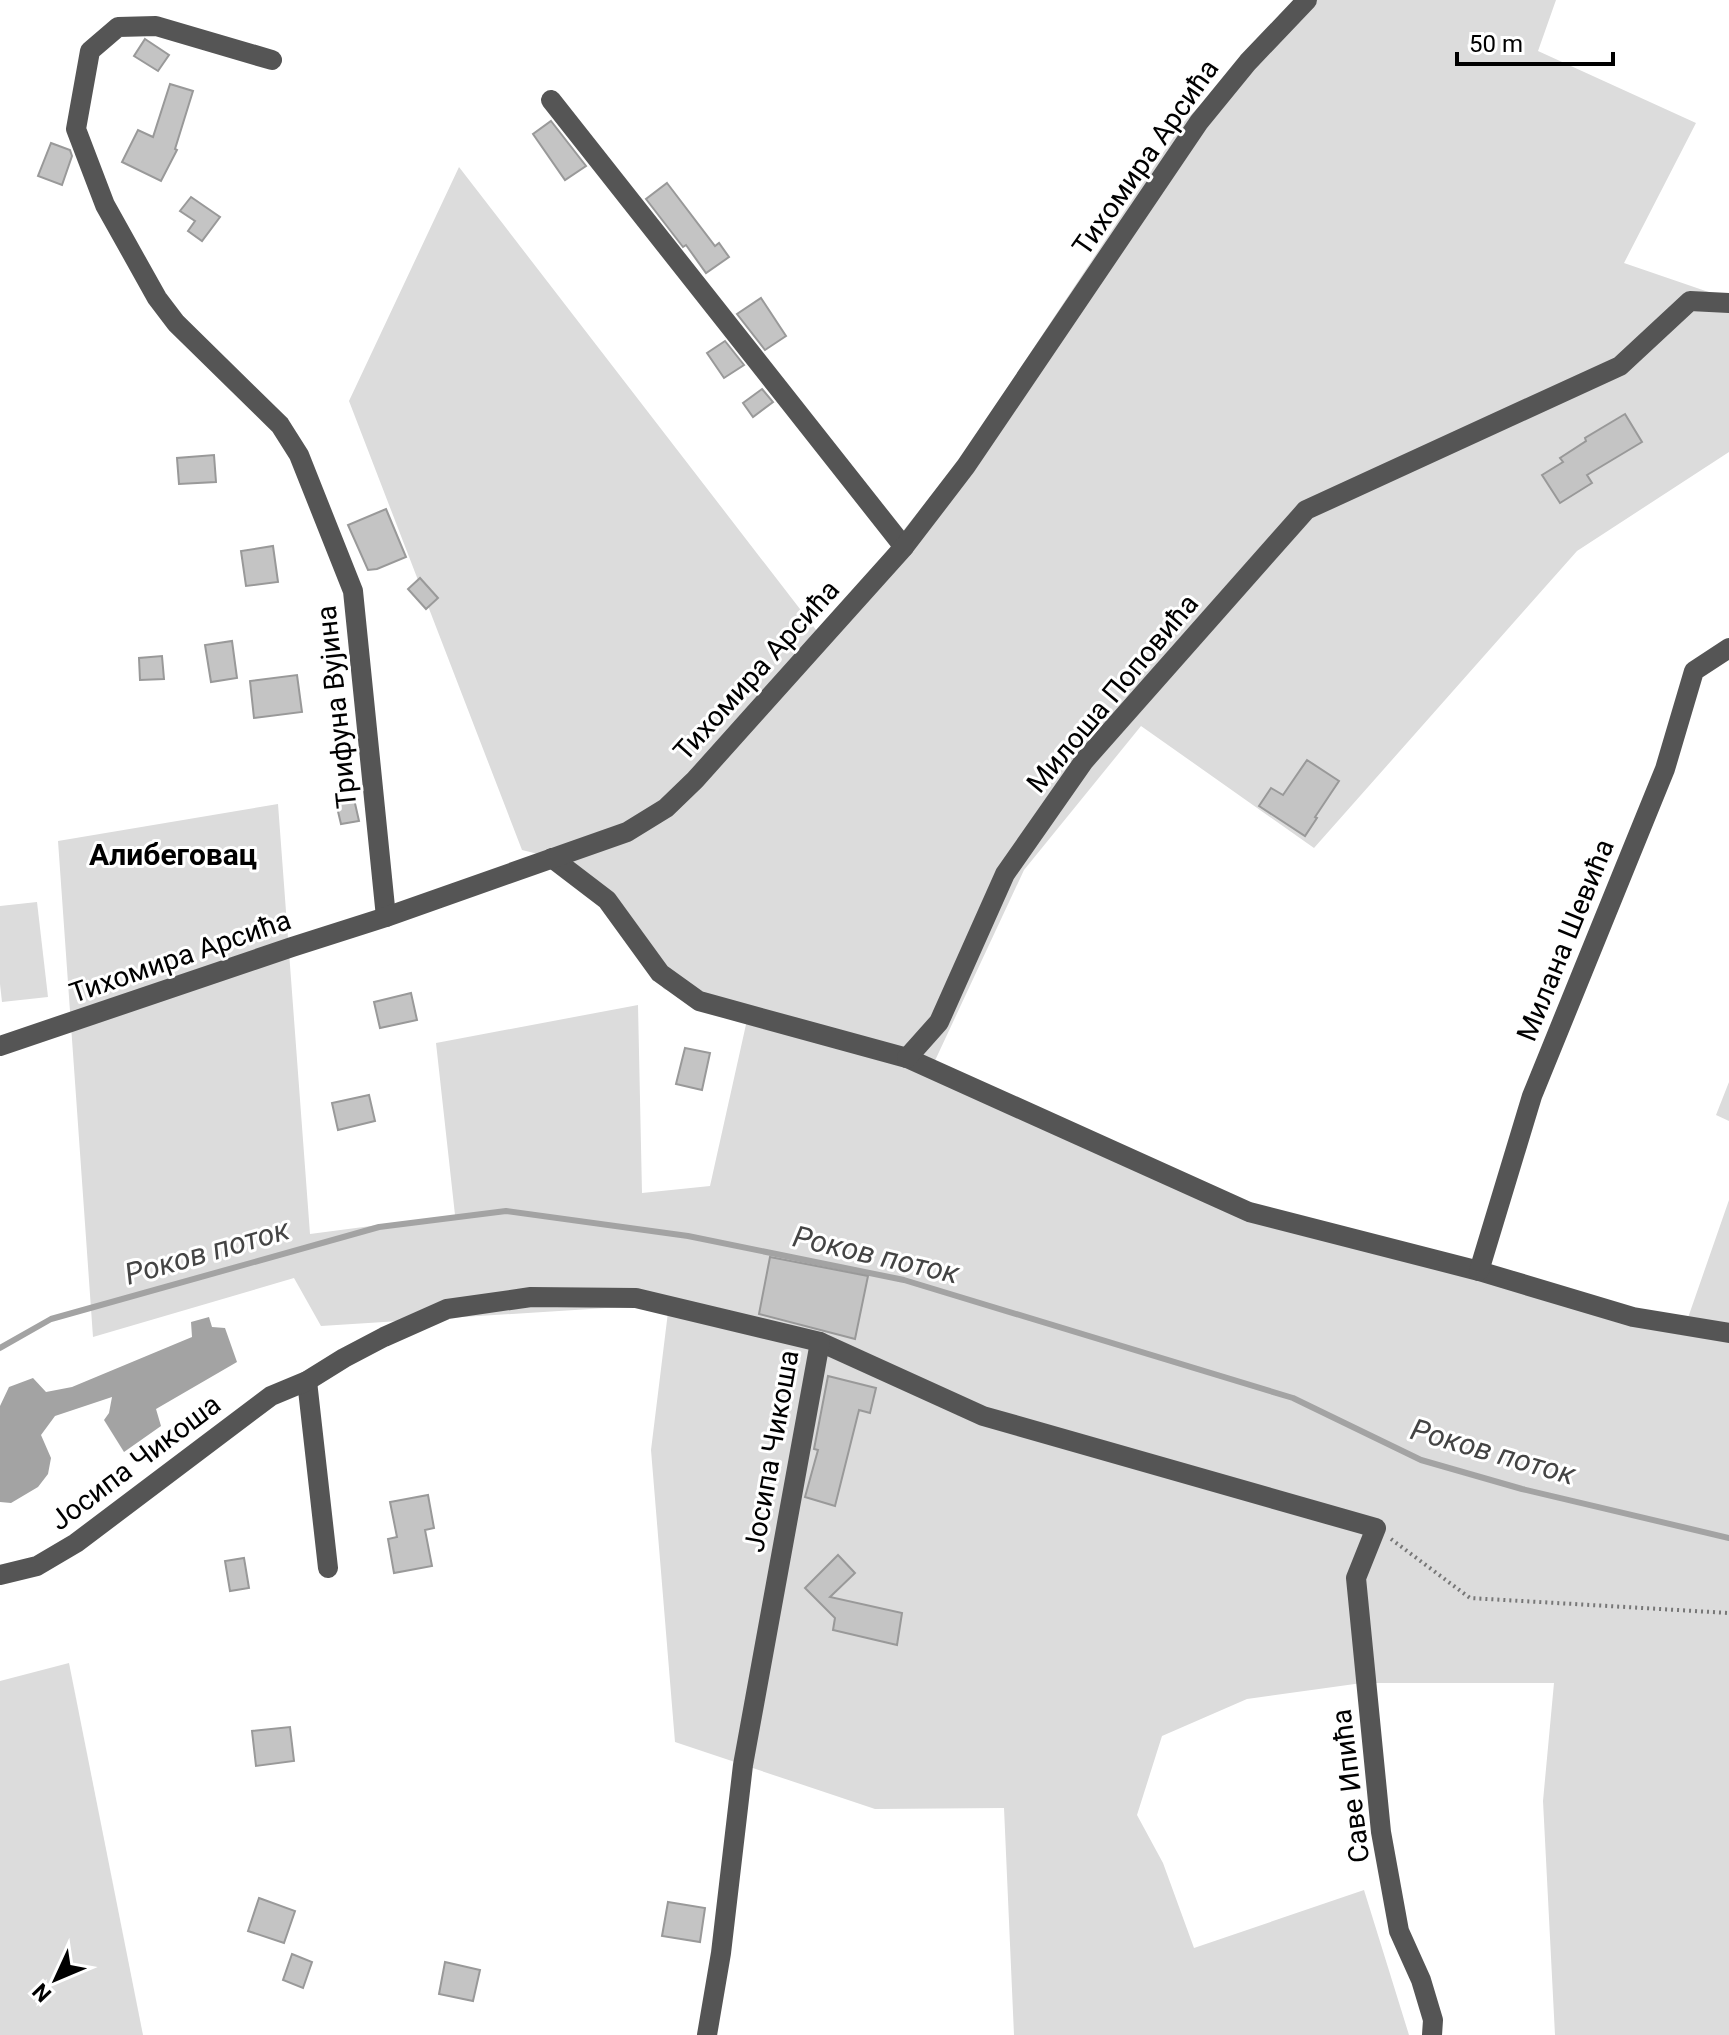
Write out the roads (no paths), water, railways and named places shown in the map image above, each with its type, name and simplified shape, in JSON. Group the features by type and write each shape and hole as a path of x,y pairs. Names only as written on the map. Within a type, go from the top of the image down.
{"street":[{"name":"Тихомира Арсића","path":"0,1046 386,917 627,832 666,808 695,780 904,547 975,453 1199,122 1248,62 1307,0"},
{"name":"Трифуна Вујина","path":"272,60 156,26 118,27 90,51 76,129 105,205 157,298 176,323 280,425 299,455 353,591 386,917"},
{"path":"551,100 904,547"},
{"name":"Милоша Поповића","path":"907,1058 939,1022 1005,874 1084,761 1306,510 1620,366 1690,301 1729,303"},
{"name":"Милана Шевића","path":"1479,1271 1532,1096 1665,769 1694,671 1729,648"},
{"path":"552,858 607,900 660,973 699,1001 907,1058 1249,1212 1479,1271 1633,1317 1729,1333"},
{"name":"Јосипа Чикоша","path":"0,1575 37,1566 76,1543 271,1396 307,1381 384,1337 447,1309 531,1297 636,1298 820,1342 743,1765 721,1953 707,2035"},
{"name":"Саве Ипића","path":"820,1342 983,1416 1376,1528 1356,1578 1381,1832 1399,1931 1421,1980 1433,2020 1432,2035"},
{"path":"307,1381 328,1568"}],"waterway":[{"name":"Роков поток","path":"0,1348 51,1319 379,1227 506,1211 688,1236 904,1280 1293,1398 1421,1460 1522,1489 1729,1538"}],"district":[{"name":"Алибеговац","path":"173,855"}]}
